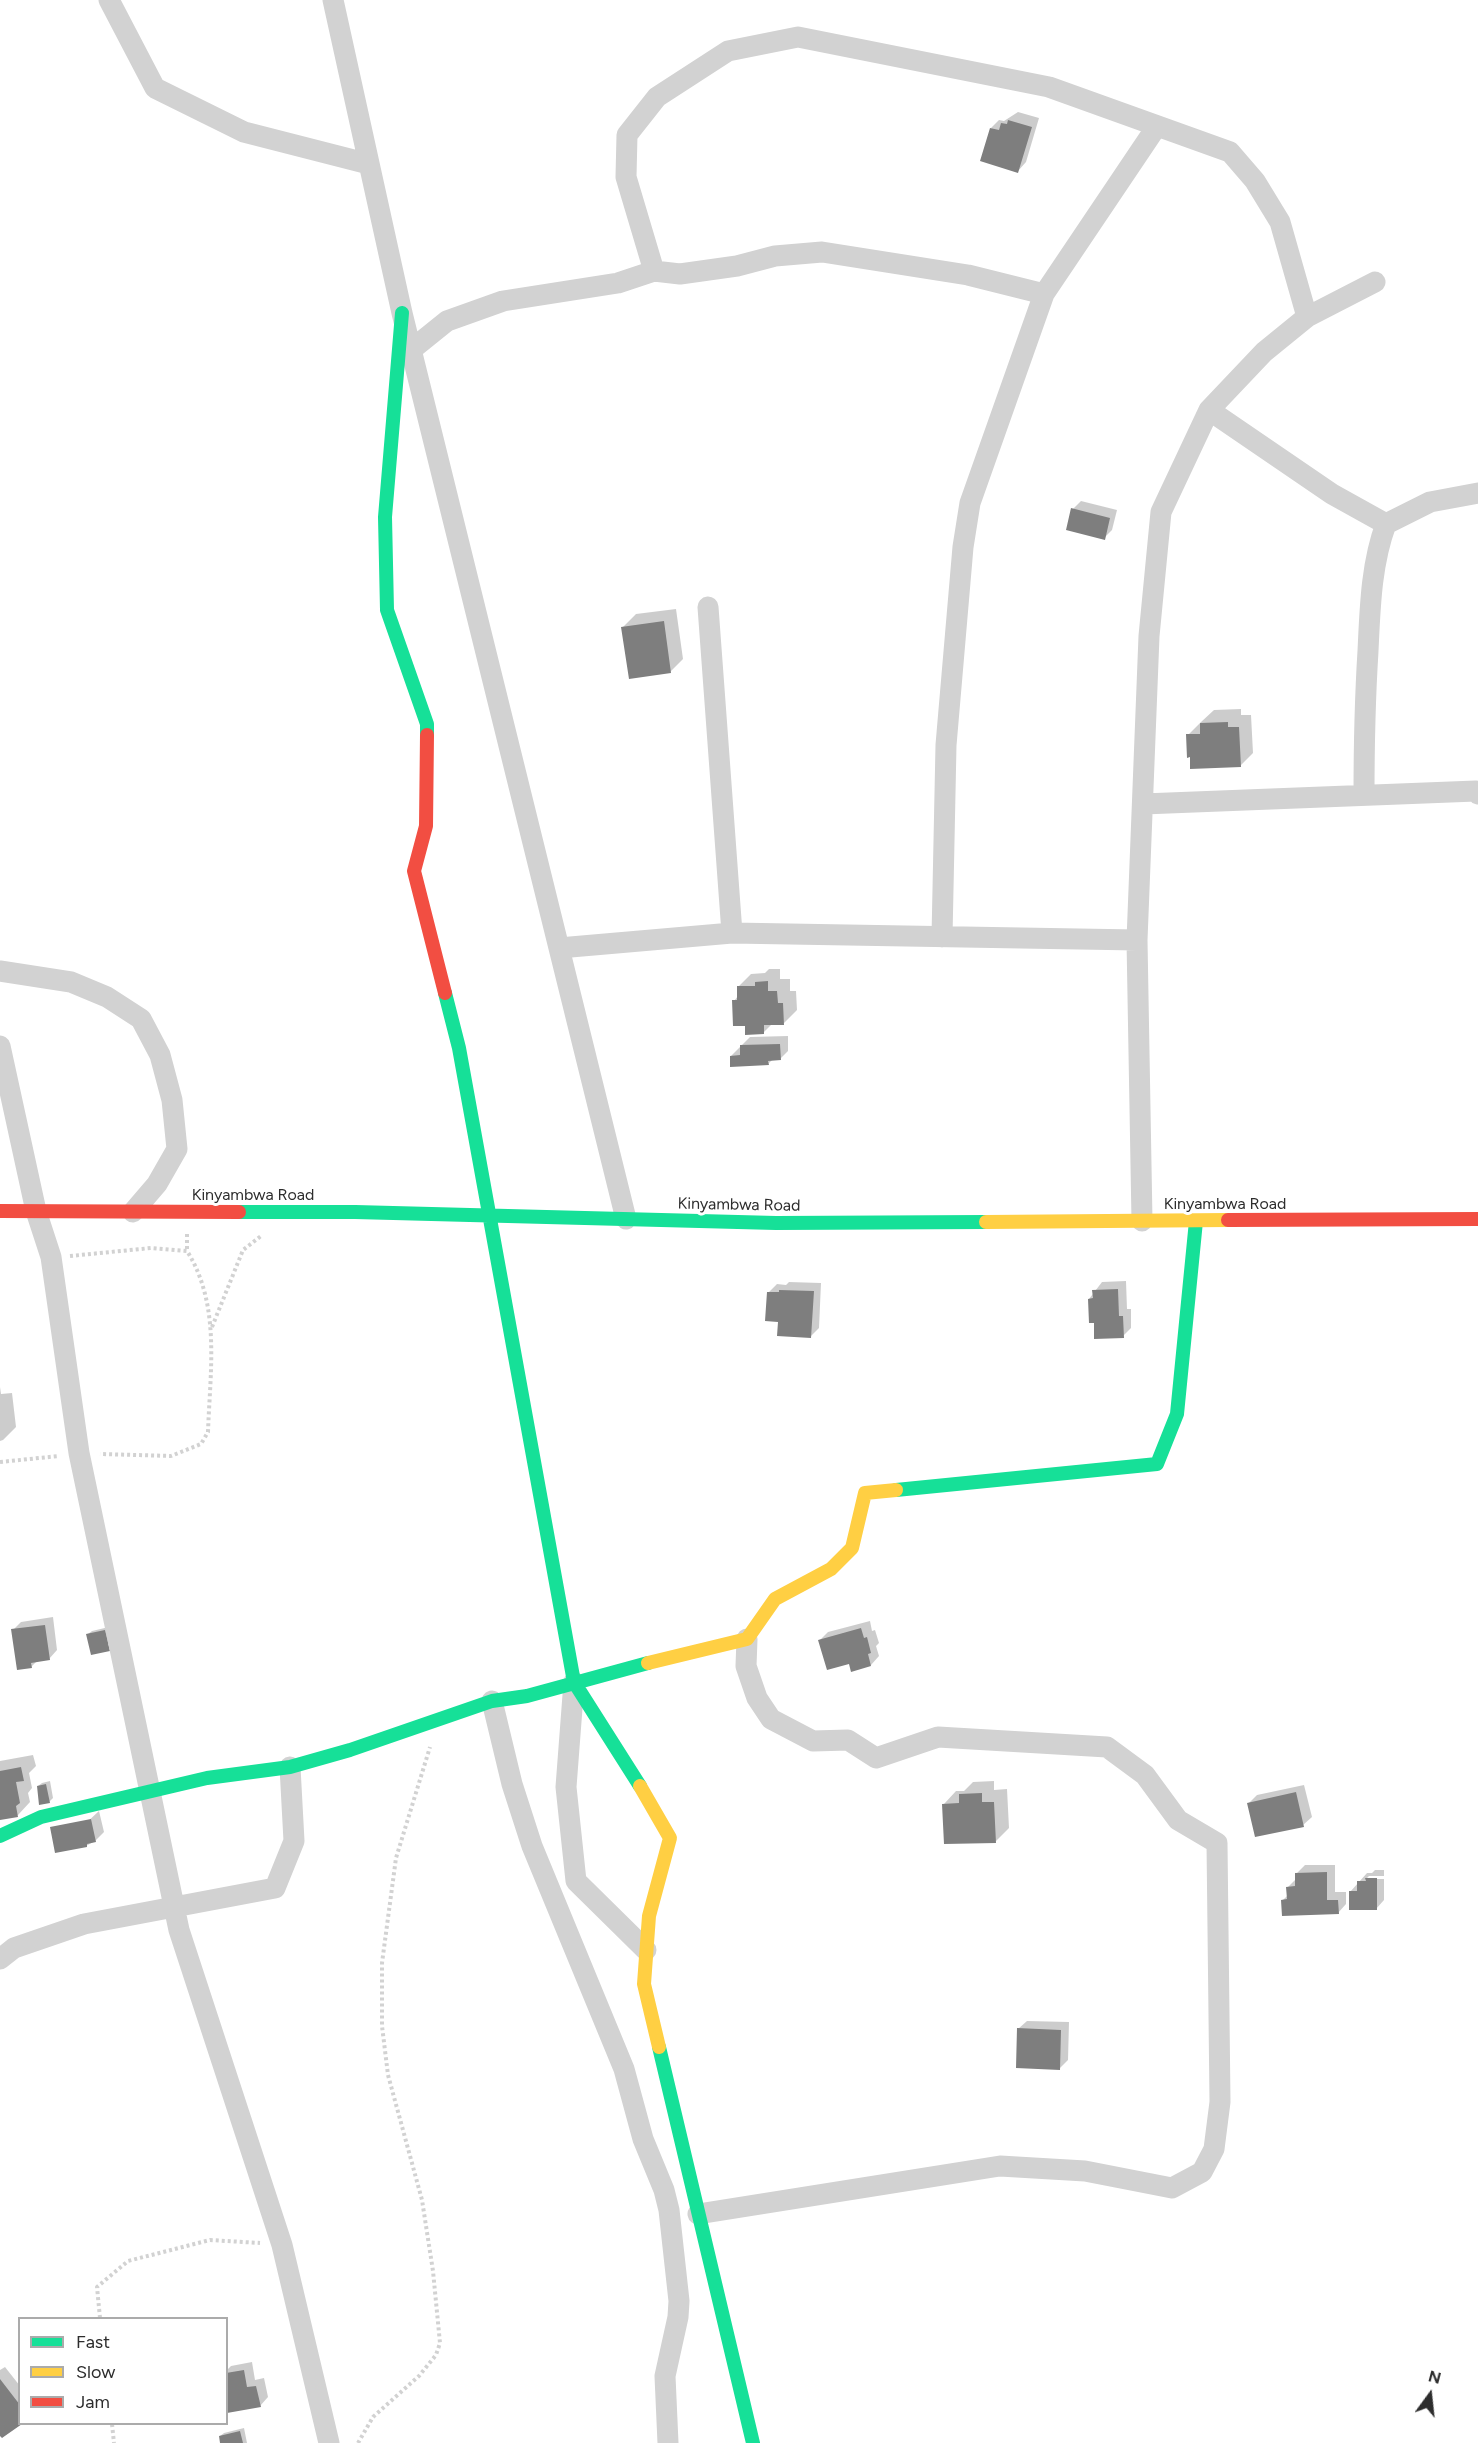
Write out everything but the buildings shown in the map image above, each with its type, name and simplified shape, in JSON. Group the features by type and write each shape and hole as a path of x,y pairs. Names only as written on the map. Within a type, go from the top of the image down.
{"street":[{"path":"109,0 155,88 244,132 369,164"},
{"path":"333,0 402,313 626,1219"},
{"path":"654,271 627,177 627,135 657,97 728,51 798,37 1049,87 1230,152 1255,181 1280,222 1307,317"},
{"path":"942,937 946,745 963,547 970,503 1044,294 1156,126"},
{"path":"411,350 447,321 503,301 618,283 654,271 680,274 737,266 775,256 822,252 969,275 1044,294"},
{"path":"1142,1221 1137,940 1149,636 1161,512 1209,410 1264,352 1307,317 1375,282"},
{"path":"402,313 385,516 387,610 427,724 426,826 414,871 459,1048 574,1682 566,1787 576,1881 646,1950"},
{"path":"1209,410 1332,494 1386,524"},
{"path":"1364,795 1363,730 1370,613 1378,546 1386,524 1430,502 1478,493"},
{"path":"708,607 732,933"},
{"path":"1143,804 1476,791 1478,794"},
{"path":"559,948 732,933 1137,940"},
{"path":"0,971 71,982 107,997 141,1019 163,1066 172,1100 177,1149 157,1184 133,1212"},
{"path":"0,1046 36,1211 51,1257 79,1454 179,1930 282,2245 328,2443"},
{"name":"Kinyambwa Road","path":"0,1211 355,1212 776,1223 1478,1219"},
{"path":"698,2214 1000,2166 1085,2172 1172,2188 1202,2172 1214,2148 1220,2102 1217,1843 1178,1820 1145,1776 1107,1747 938,1737 876,1758 848,1740 813,1741 771,1719 757,1698 746,1666 747,1639 775,1599 831,1569 852,1548 865,1494 1157,1464 1177,1414 1196,1221"},
{"path":"0,1836 42,1817 207,1778 290,1767 492,1701 527,1696 747,1639"},
{"path":"574,1682 631,1770 670,1838 649,1916 644,1984 753,2443"},
{"path":"492,1701 512,1784 532,1846 624,2069 643,2139 664,2190 669,2210 679,2301 678,2317 665,2376 668,2443"},
{"path":"0,1959 14,1948 84,1924 275,1888 294,1841 290,1767"}],"path":[{"path":"212,1328 243,1250 266,1232"},
{"path":"0,1462 79,1454 171,1456 201,1444 208,1432 212,1328 195,1263 187,1251 151,1248 51,1257"},
{"path":"358,2443 373,2417 419,2376 436,2355 440,2343 438,2304 422,2200 388,2075 382,2026 382,1963 396,1858 440,1718"},
{"path":"100,2317 97,2287 128,2261 210,2240 282,2245"},
{"path":"112,2425 114,2443"}],"traffic: fast":[{"path":"402,313 385,517 387,610 427,724 427,735"},
{"path":"445,993 459,1048 574,1682 640,1786"},
{"path":"239,1212 355,1212 776,1223 986,1222"},
{"path":"896,1490 1157,1464 1177,1414 1196,1221"},
{"path":"0,1836 41,1817 207,1778 290,1767 350,1750 492,1701 527,1696 648,1663"},
{"path":"659,2047 753,2443"}],"traffic: slow":[{"path":"986,1222 1228,1220"},
{"path":"648,1663 747,1639 775,1599 831,1569 852,1548 865,1493 896,1490"},
{"path":"640,1786 670,1838 649,1916 644,1984 659,2047"}],"traffic: jam":[{"path":"427,735 426,826 414,871 445,993"},
{"path":"0,1211 239,1212"},
{"path":"1228,1220 1478,1219"}]}
